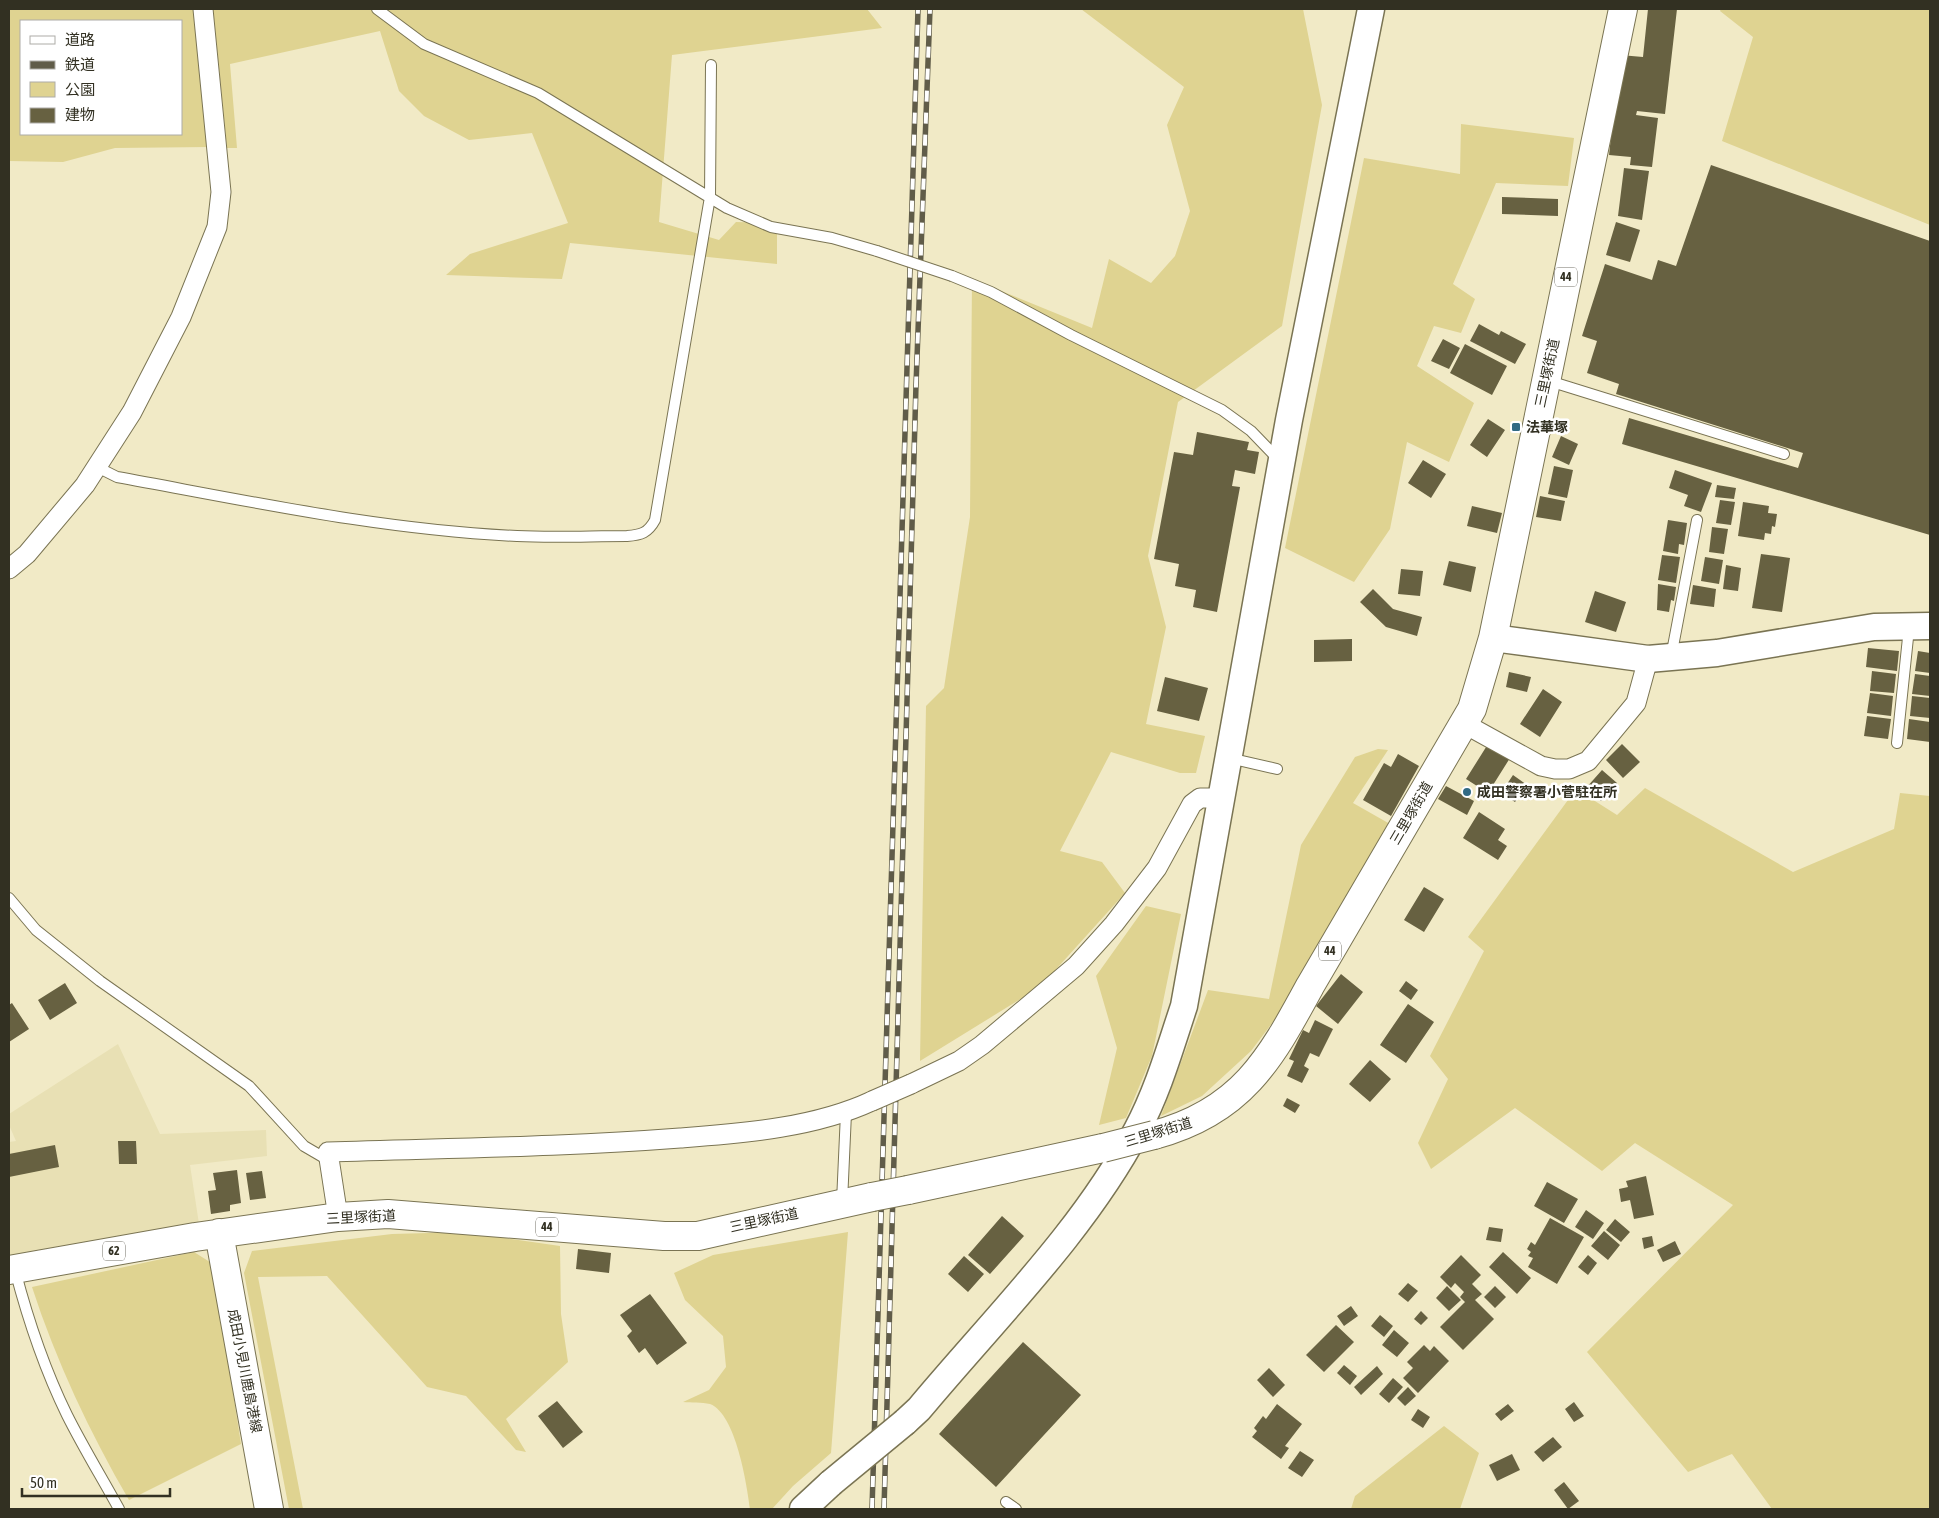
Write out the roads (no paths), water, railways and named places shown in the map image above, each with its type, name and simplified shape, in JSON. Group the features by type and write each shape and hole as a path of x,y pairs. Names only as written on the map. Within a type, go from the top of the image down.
{"main road":[{"name":"三里塚街道","path":"12,1269 219,1234 338,1217 388,1214 664,1236 698,1236 737,1225 1103,1148 1183,1128 1208,1115 1231,1099 1250,1079 1286,1031 1310,986 1472,709 1493,638 1623,9"},
{"name":"成田小見川鹿島港線","path":"219,1234 270,1509"}],"street":[{"path":"9,569 27,554 85,485 132,412 181,317 217,227 221,192 204,9"},
{"path":"803,1509 919,1409 1076,1224 1112,1173 1138,1129 1157,1087 1184,1006 1282,462 1372,9"},
{"path":"1493,638 1660,658 1717,653 1825,634 1874,628 1920,627"},
{"path":"1463,723 1541,766 1569,769 1588,761 1636,703 1660,658"},
{"path":"338,1217 335,1187 328,1160 328,1152 627,1142 731,1134 846,1113 911,1084 959,1061 982,1045 1076,966 1114,924 1156,868 1192,804 1200,798 1222,798"}],"lane":[{"path":"377,9 424,44 538,93 727,208 771,227 832,238 877,251 952,276 991,292 1071,335 1222,410 1251,431 1282,462"},
{"path":"97,466 117,477 325,515 382,523 517,536 640,535 650,530 654,520 710,197 711,65"},
{"path":"1545,380 1784,454"},
{"path":"1660,658 1697,520"},
{"path":"1897,743 1920,627"},
{"path":"1229,758 1277,769"},
{"path":"9,898 36,930 100,981 249,1086 304,1146 328,1160"},
{"path":"841,1204 846,1113"},
{"path":"12,1269 46,1368 67,1415 119,1509"},
{"path":"1006,1502 1016,1509"}],"railway":[{"path":"872,1509 918,9"},
{"path":"884,1509 916,385 930,9"}],"place":[{"name":"法華塚","path":"1516,427"},
{"name":"成田警察署小菅駐在所","path":"1467,792"}]}
